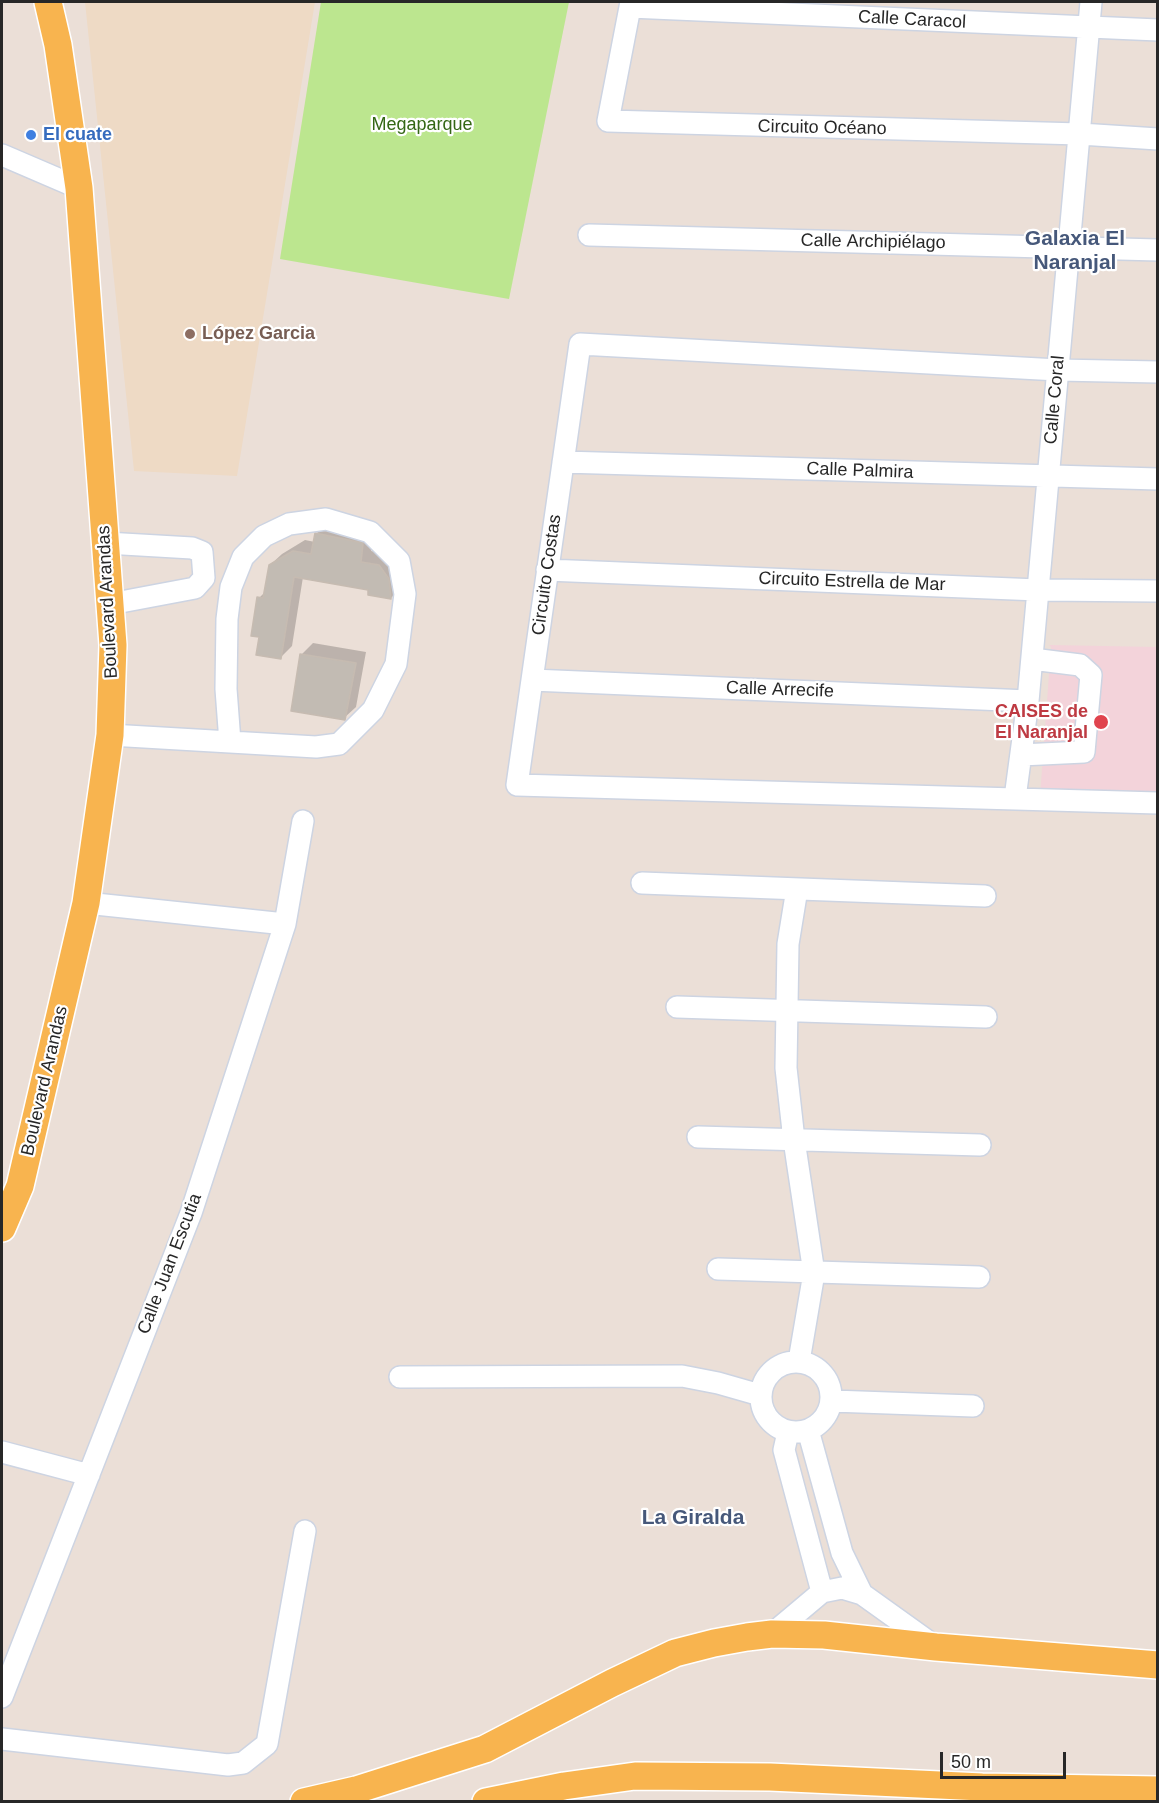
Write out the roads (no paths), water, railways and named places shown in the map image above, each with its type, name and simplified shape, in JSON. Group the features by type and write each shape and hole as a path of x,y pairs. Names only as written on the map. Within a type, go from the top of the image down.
{"main road":[{"name":"Boulevard Arandas","path":"2,1228 20,1186 86,903 110,735 113,645 80,188 58,45 48,2"},
{"path":"304,1802 425,1770 485,1749 675,1653 714,1643 771,1634 824,1635 936,1647 1158,1665"},
{"path":"486,1802 564,1786 635,1776 771,1777 982,1787 1158,1791"}],"street":[{"name":"Calle Coral","path":"1015,798 1032,659 1091,2"},
{"name":"Calle Caracol","path":"631,4 1158,30"},
{"name":"Circuito Océano","path":"631,4 608,121 1080,134 1158,139"},
{"path":"2,155 80,188"},
{"name":"Calle Archipiélago","path":"589,235 1158,250"},
{"name":"Circuito Costas","path":"1015,798 517,785 580,345 1058,370"},
{"path":"1058,370 1158,372"},
{"name":"Calle Palmira","path":"563,462 1158,479"},
{"path":"110,735 230,742 316,747 339,744 373,710 396,664 405,594 399,561 370,532 326,519 289,524 264,536 243,557 231,587 227,619 226,689 230,742"},
{"path":"106,543 192,548 202,552 204,569 204,578 195,588 110,604"},
{"name":"Circuito Estrella de Mar","path":"548,570 1038,590 1158,591"},
{"path":"1021,755 1084,752 1090,675 1080,665 1032,659"},
{"name":"Calle Arrecife","path":"532,680 1028,700"},
{"path":"1015,798 1158,803"},
{"name":"Calle Juan Escutia","path":"2,1697 191,1213 285,924 303,821"},
{"path":"642,883 985,896"},
{"path":"797,889 788,944 786,1068 794,1140 814,1273 799,1361"},
{"path":"86,903 285,924"},
{"path":"677,1007 986,1017"},
{"path":"698,1137 980,1145"},
{"path":"718,1269 980,1277"},
{"path":"799,1361 809,1364 822,1373 830,1386 832,1401 819,1425 798,1431 773,1425 763,1411 760,1395 765,1378 777,1366 799,1361"},
{"path":"400,1377 682,1376 760,1395"},
{"path":"832,1401 973,1406"},
{"path":"798,1431 784,1450 822,1592"},
{"path":"798,1431 842,1553 862,1594"},
{"path":"2,1452 89,1475"},
{"path":"2,1739 228,1765 243,1763 267,1744 304,1531"},
{"path":"771,1634 822,1592 842,1588 862,1594 936,1647"}],"place":[{"name":"El cuate","path":"31,135"},
{"name":"López Garcia","path":"190,334"},
{"name":"CAISES de El Naranjal","path":"1101,722"}],"district":[{"name":"Galaxia El Naranjal","path":"1075,251"},
{"name":"La Giralda","path":"693,1518"}],"park label":[{"name":"Megaparque","path":"422,125"}]}
